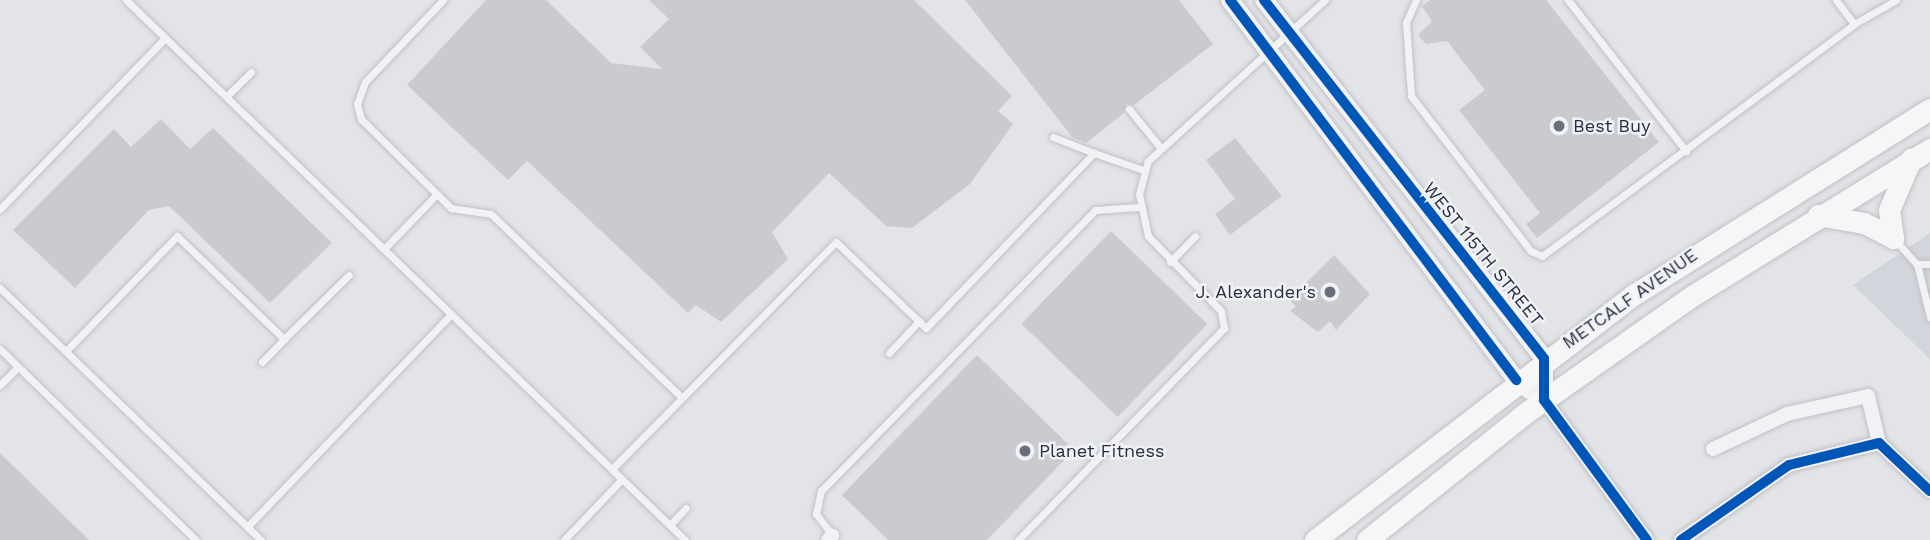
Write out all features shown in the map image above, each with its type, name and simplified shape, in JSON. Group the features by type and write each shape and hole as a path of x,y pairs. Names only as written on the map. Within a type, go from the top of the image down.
{"main road":[{"name":"METCALF AVENUE","path":"1315,540 1544,359 1725,234 1930,109"},
{"name":"METCALF AVENUE","path":"1367,540 1544,400 1818,215 1921,154"},
{"path":"1893,238 1889,210 1921,154"},
{"path":"1818,215 1864,223 1893,238"}],"street":[{"path":"1230,0 1516,380 1544,400 1647,540"},
{"name":"WEST 115TH STREET","path":"1264,0 1544,359"},
{"path":"1544,359 1544,400"},
{"path":"1713,449 1787,414 1868,396 1879,443 1930,491"},
{"path":"1681,540 1789,465 1879,443"}],"lane":[{"path":"126,0 685,540"},
{"path":"443,0 365,82 357,104 369,131 452,208 491,214 681,397"},
{"path":"1018,540 1224,328 1221,311 1170,262 1148,236 1139,207 1143,170 1160,147 1287,30 1325,0"},
{"path":"1416,0 1406,22 1411,96 1531,251 1552,253 1854,23 1890,1"},
{"path":"1568,0 1686,151"},
{"path":"1836,0 1854,23"},
{"path":"0,209 166,38"},
{"path":"227,96 251,72"},
{"path":"1129,109 1160,147"},
{"path":"1053,137 1143,170"},
{"path":"611,469 836,242 926,328 1094,153"},
{"path":"384,249 436,194"},
{"path":"832,539 817,514 821,491 1095,210 1139,207"},
{"path":"66,351 177,236 284,339"},
{"path":"1170,262 1195,236"},
{"path":"1893,238 1917,264 1930,317"},
{"path":"1917,264 1930,264"},
{"path":"262,362 349,275"},
{"path":"0,288 261,540"},
{"path":"247,527 451,314"},
{"path":"889,353 919,321"},
{"path":"0,349 196,540"},
{"path":"0,385 18,367"},
{"path":"564,540 622,479"},
{"path":"670,525 686,508"}],"shaded area":[{"path":"1930,233 1930,359 1853,285"}],"building":[{"path":"486,0 546,0 611,63 662,69 640,47 669,19 649,0 914,0 1012,96 998,111 1013,124 970,184 912,228 886,226 829,173 772,232 788,259 721,322 696,305 688,313 527,161 508,180 407,85"},
{"path":"965,0 1179,0 1213,44 1134,105 1126,104 1124,113 1086,143 1073,138"},
{"name":"Best Buy","path":"1430,0 1546,0 1659,142 1537,238 1526,224 1540,213 1459,110 1485,90 1447,41 1426,44 1418,35 1432,21 1422,6"},
{"path":"161,119 190,149 213,128 332,243 270,303 169,206 149,210 75,288 13,230 114,129 131,147"},
{"path":"1235,138 1282,196 1230,235 1215,214 1235,199 1206,160"},
{"path":"1111,231 1207,324 1118,417 1021,324"},
{"path":"1334,255 1370,294 1336,330 1330,321 1318,332 1290,311 1296,306 1289,300"},
{"path":"977,355 1074,450 987,540 888,540 842,495"},
{"path":"0,453 89,540 0,540"}],"cycle path":[{"path":"1230,0 1516,380"},
{"path":"1264,0 1544,359 1544,400 1647,540"},
{"path":"1681,540 1789,465 1879,443 1930,491"}],"place":[{"name":"Best Buy","path":"1559,126"},
{"name":"J. Alexander's","path":"1330,292"},
{"name":"Planet Fitness","path":"1025,451"}]}
